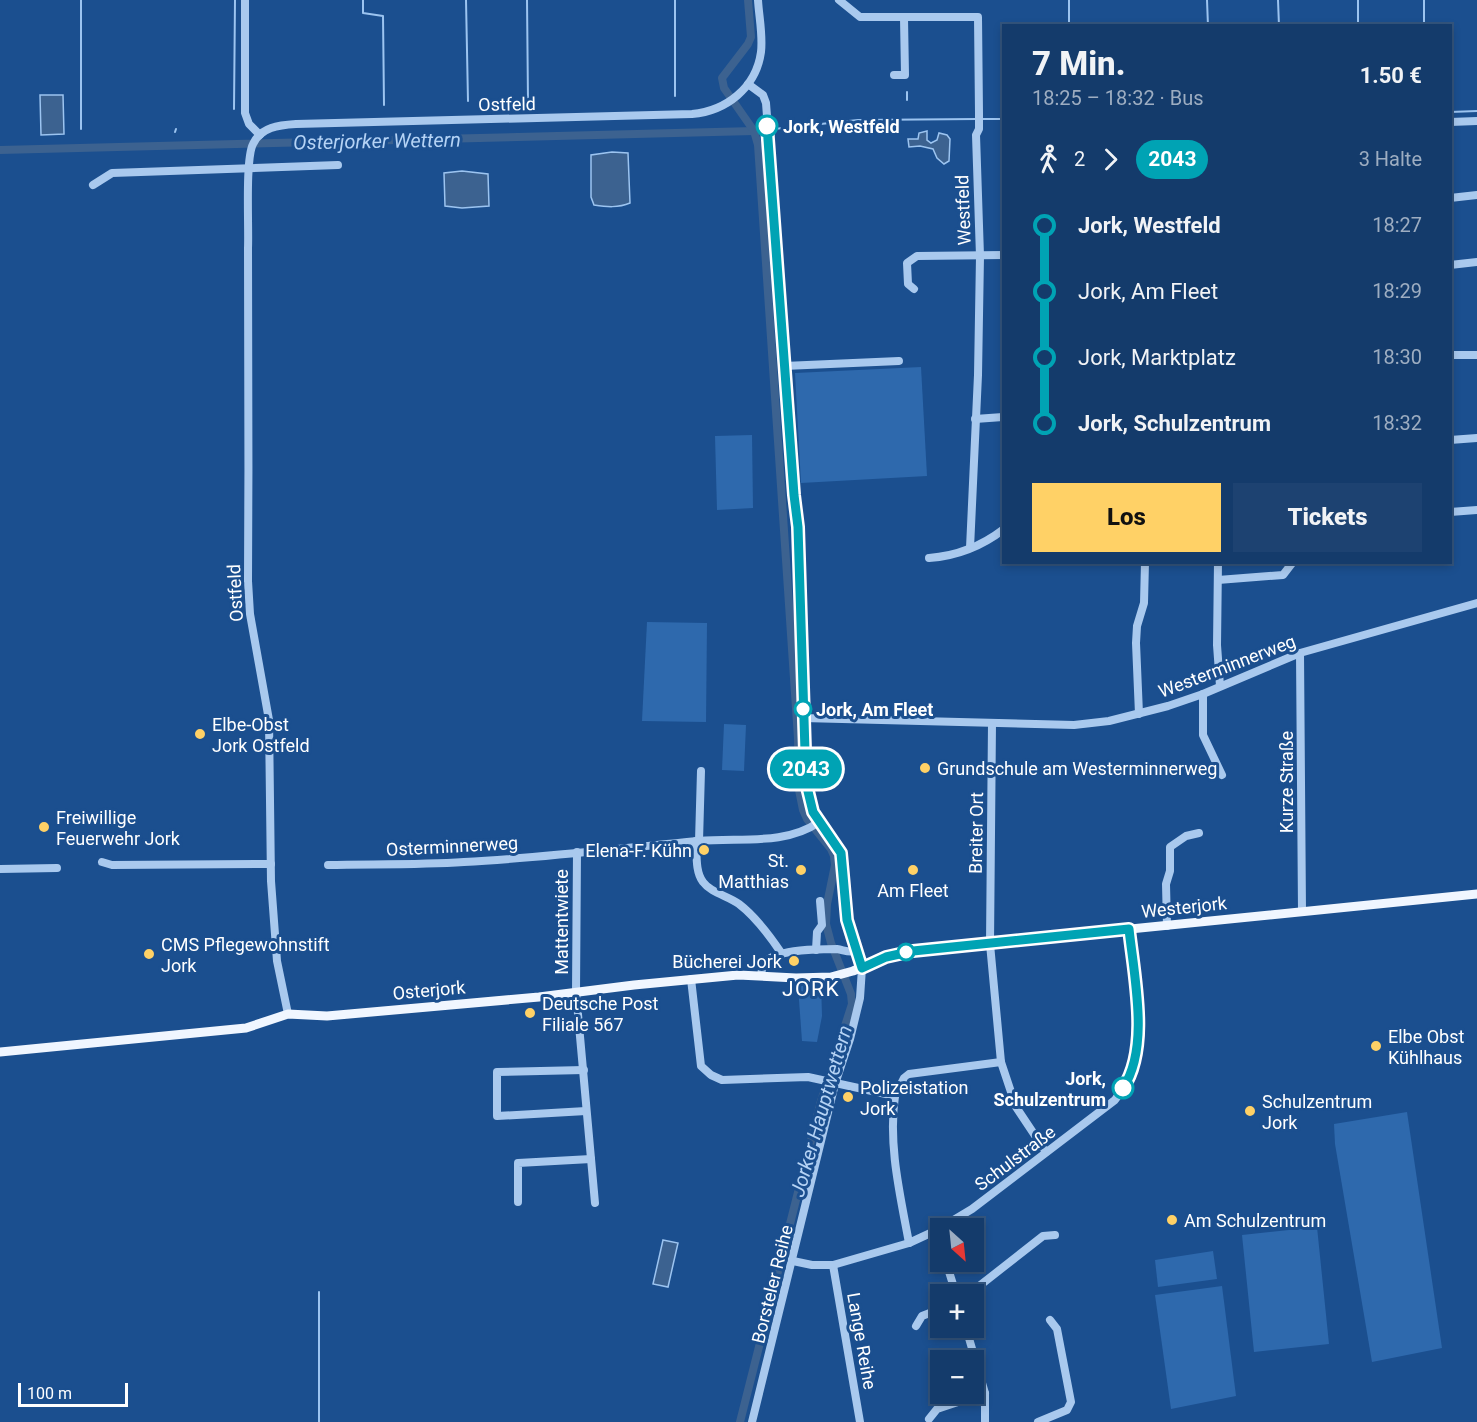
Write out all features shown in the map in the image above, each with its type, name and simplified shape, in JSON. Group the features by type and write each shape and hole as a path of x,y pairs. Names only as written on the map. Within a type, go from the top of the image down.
{"main road":[{"name":"Westerjork","path":"862,968 896,954 1477,894"},
{"name":"Osterjork","path":"0,1052 246,1028 288,1014 327,1016 539,997 691,979 761,975 795,978 843,974 862,968"}],"street":[{"path":"245,0 245,113 249,124 258,136"},
{"name":"Ostfeld","path":"288,1014 275,948 269,720 250,614 248,581 249,168 251,150 258,136 270,128 289,125 692,114 713,111 738,95 748,84 758,66 761,52 758,0"},
{"name":"Westfeld","path":"838,0 860,17 978,17 979,125 976,135 980,256 978,375 970,548"},
{"path":"894,75 905,75 904,18"},
{"path":"748,84 763,95 766,103 784,366 798,527 806,783 809,800 818,823 834,840 841,853 847,920 862,968"},
{"path":"1452,122 1477,122"},
{"path":"93,185 112,173 338,165"},
{"path":"1452,198 1477,195"},
{"path":"914,289 908,284 907,263 917,256 1002,255"},
{"path":"1452,265 1477,262"},
{"path":"1452,355 1477,355"},
{"path":"784,366 899,361"},
{"path":"975,419 1002,417"},
{"path":"1452,440 1477,438"},
{"path":"1452,512 1477,510"},
{"path":"929,558 951,557 989,540 1002,530"},
{"path":"1139,714 1136,643 1137,626 1144,603 1145,564"},
{"path":"1218,564 1220,686"},
{"path":"1218,580 1283,575 1291,564"},
{"name":"Westerminnerweg","path":"803,718 1074,725 1109,721 1203,694 1300,653 1477,603"},
{"name":"Kurze Straße","path":"1300,653 1302,912"},
{"path":"1203,694 1203,735 1221,775"},
{"name":"Breiter Ort","path":"992,723 990,944 1000,1062 1016,1107 1046,1152"},
{"path":"701,771 698,841 699,874 702,881 707,887 739,904 772,938 782,954"},
{"name":"Osterminnerweg","path":"328,865 413,865 467,862 698,841 766,839 808,828 818,823"},
{"path":"1167,926 1166,884 1170,871 1170,848 1186,836 1198,833"},
{"name":"Mattentwiete","path":"577,852 576,992 595,1203"},
{"path":"102,862 112,865 271,864"},
{"path":"0,869 57,868"},
{"path":"816,951 817,932 822,925 820,901"},
{"name":"Schulstraße","path":"957,1218 1115,1100 1131,1077 1139,1036 1129,929"},
{"path":"761,975 762,966 766,961 782,954 797,951 855,951"},
{"name":"Borsteler Reihe","path":"752,1422 793,1261 829,1083 858,1010 862,968"},
{"path":"691,979 702,1066 711,1075 722,1080 803,1077 895,1096"},
{"path":"909,1243 895,1168 893,1109 895,1096 904,1078 909,1074 1000,1062"},
{"path":"584,1070 497,1072 497,1116 586,1111"},
{"path":"518,1202 518,1163 591,1159"},
{"name":"Schulstraße","path":"793,1261 812,1265 833,1265 909,1243 930,1233"},
{"path":"982,1284 1043,1236 1055,1235"},
{"name":"Lange Reihe","path":"833,1265 860,1422"},
{"path":"916,1326 922,1316 930,1313"},
{"path":"1038,1422 1067,1410 1071,1402 1058,1329 1050,1320"},
{"path":"969,1338 985,1393 985,1422"},
{"path":"929,1419 937,1409 985,1393"}],"shaded area":[{"path":"40,95 63,95 64,134 41,135"},
{"path":"927,131 927,140 931,143 937,140 939,133 947,135 950,139 949,161 944,164 937,158 933,149 920,146 909,147 908,139 918,139 919,133"},
{"path":"612,152 628,153 630,203 612,207 594,205 591,197 591,155"},
{"path":"462,171 488,174 489,206 462,208 445,206 444,173"},
{"path":"921,367 927,476 801,483 795,373"},
{"path":"752,435 753,508 717,510 715,436"},
{"path":"647,622 707,623 706,722 642,721"},
{"path":"724,724 746,725 744,771 722,770"},
{"path":"821,984 822,1016 817,1042 802,1041 798,986"},
{"path":"1407,1112 1442,1348 1372,1362 1335,1144 1334,1124"},
{"path":"1317,1227 1329,1344 1254,1352 1242,1235"},
{"path":"663,1240 678,1243 668,1287 653,1284"},
{"path":"1213,1251 1217,1279 1158,1287 1155,1260"},
{"path":"1222,1286 1236,1396 1171,1409 1155,1295"}],"waterway":[{"path":"81,0 81,129"},
{"path":"234,109 235,0"},
{"path":"363,0 363,13 383,16 384,105"},
{"path":"466,0 468,101"},
{"path":"527,0 528,101"},
{"path":"675,0 675,96"},
{"name":"Jorker Hauptwettern","path":"740,1422 821,1101 852,1004 851,994 826,924 827,904 835,865 834,856 807,819 799,790 798,738 758,145 754,131 724,88 722,78 751,37 748,0"},
{"path":"1069,0 1069,24"},
{"path":"1207,0 1208,24"},
{"path":"1278,0 1279,24"},
{"path":"1358,0 1358,24"},
{"path":"1424,0 1424,24"},
{"path":"907,92 907,100"},
{"path":"1452,112 1477,111"},
{"path":"754,131 858,120 977,119"},
{"path":"982,119 1002,119"},
{"name":"Osterjorker Wettern","path":"0,150 754,131"},
{"path":"319,1292 319,1422"}],"bus line":[{"name":"2043","path":"767,126 798,527 806,783 813,812 839,847 843,859 844,901 855,951 862,968 886,957 913,951 1129,929 1139,1036 1135,1065 1131,1077 1123,1088"}],"place":[{"name":"Jork, Westfeld","path":"767,126"},
{"name":"Jork, Am Fleet","path":"803,709"},
{"name":"Elbe-Obst Jork Ostfeld","path":"200,734"},
{"name":"Grundschule am Westerminnerweg","path":"925,768"},
{"name":"Freiwillige Feuerwehr Jork","path":"44,827"},
{"name":"Elena-F. Kühn","path":"704,850"},
{"name":"St. Matthias","path":"801,870"},
{"name":"Am Fleet","path":"913,870"},
{"name":"CMS Pflegewohnstift Jork","path":"149,954"},
{"name":"Bücherei Jork","path":"794,961"},
{"name":"Deutsche Post Filiale 567","path":"530,1013"},
{"name":"Elbe Obst Kühlhaus","path":"1376,1046"},
{"name":"Jork, Schulzentrum","path":"1123,1088"},
{"name":"Polizeistation Jork","path":"848,1097"},
{"name":"Schulzentrum Jork","path":"1250,1111"},
{"name":"Am Schulzentrum","path":"1172,1220"}],"district":[{"name":"JORK","path":"811,989"}]}
